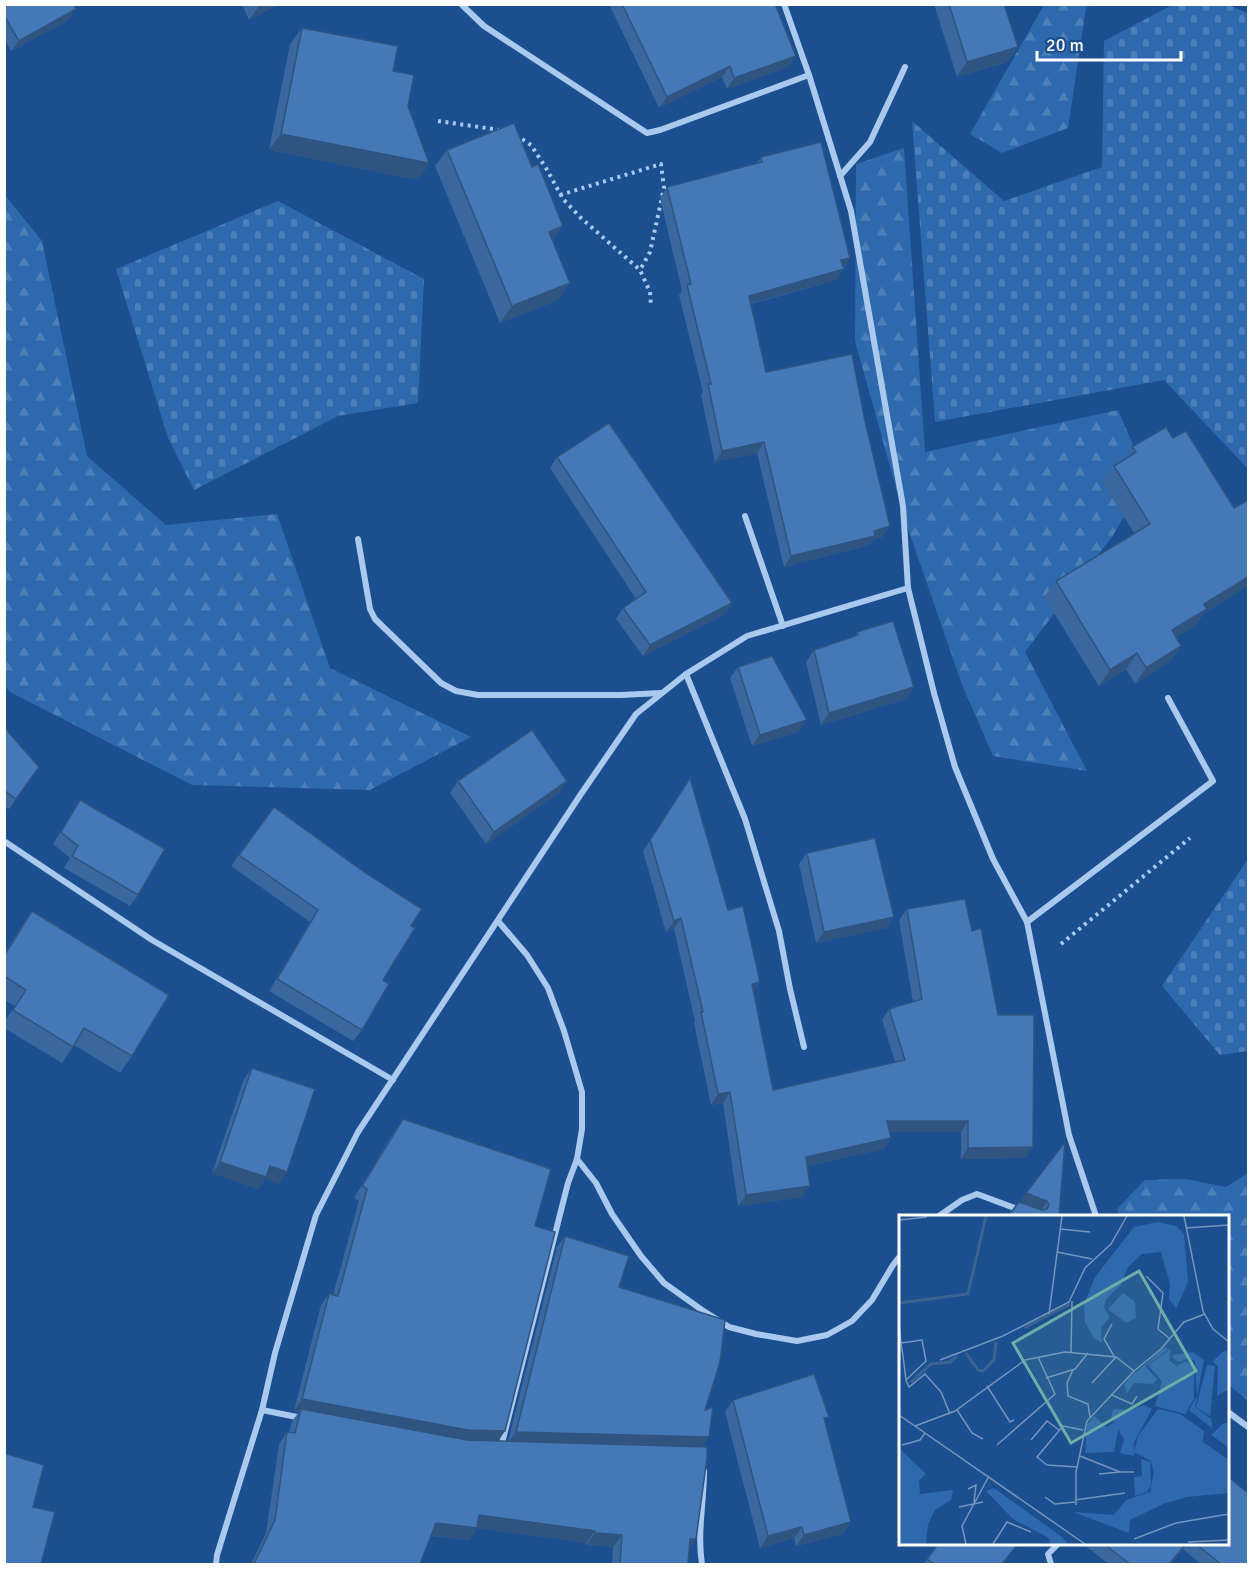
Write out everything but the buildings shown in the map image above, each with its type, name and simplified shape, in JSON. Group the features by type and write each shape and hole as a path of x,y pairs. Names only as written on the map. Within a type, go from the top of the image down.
{"street":[{"path":"461,4 484,26 646,133 660,130 809,75"},
{"path":"784,4 809,75 851,211 903,506 908,588 934,693 955,767 993,859 1027,921 1069,1135 1096,1215"},
{"path":"840,176 870,142 905,67"},
{"path":"745,516 783,626"},
{"path":"358,539 370,609 375,619 441,683 456,691 478,695 662,693"},
{"path":"216,1564 262,1410 275,1353 316,1215 358,1132 636,714 686,674 747,636 908,588"},
{"path":"686,674 745,819 779,931 804,1047"},
{"path":"1027,921 1213,781 1168,698"},
{"path":"4,842 152,940 393,1080"},
{"path":"498,921 527,955 548,988 564,1031 582,1092 582,1129 577,1160 568,1183 501,1448"},
{"path":"577,1160 596,1183 612,1214 641,1256 664,1282 702,1310 729,1326 756,1334 796,1341 827,1335 852,1321 872,1300 899,1258"},
{"path":"940,1215 962,1200 977,1194 1033,1215"},
{"path":"262,1410 308,1419"},
{"path":"1229,1413 1248,1426"},
{"path":"490,1448 513,1448"},
{"path":"702,1564 700,1551 704,1464"},
{"path":"1051,1564 1048,1554 1057,1545"}],"path":[{"path":"438,122 501,130 517,135 531,145 560,195 580,218 640,270 650,292 651,306"},
{"path":"560,195 661,164 664,188 650,252 640,270"},
{"path":"1035,965 1190,838"}],"green space":[{"path":"1044,5 1090,5 1086,8 1068,128 1002,153 970,134"},
{"path":"1172,5 1228,5 1248,13 1248,469 1164,380 935,422 912,121 1004,201 1102,167 1104,41"},
{"path":"904,148 925,452 1118,410 1147,477 1112,537 1025,652 1087,771 993,756 961,682 905,520 855,341 856,164"},
{"path":"5,195 42,241 87,456 166,525 277,514 330,668 471,737 370,790 192,785 10,692 4,685"},
{"path":"278,201 424,279 418,403 338,416 194,490 168,438 116,269"},
{"path":"1248,859 1248,1051 1220,1055 1162,986"},
{"path":"1248,1173 1248,1401 1229,1385 1229,1215 1120,1215 1117,1209 1145,1180 1185,1179 1226,1187"}]}
